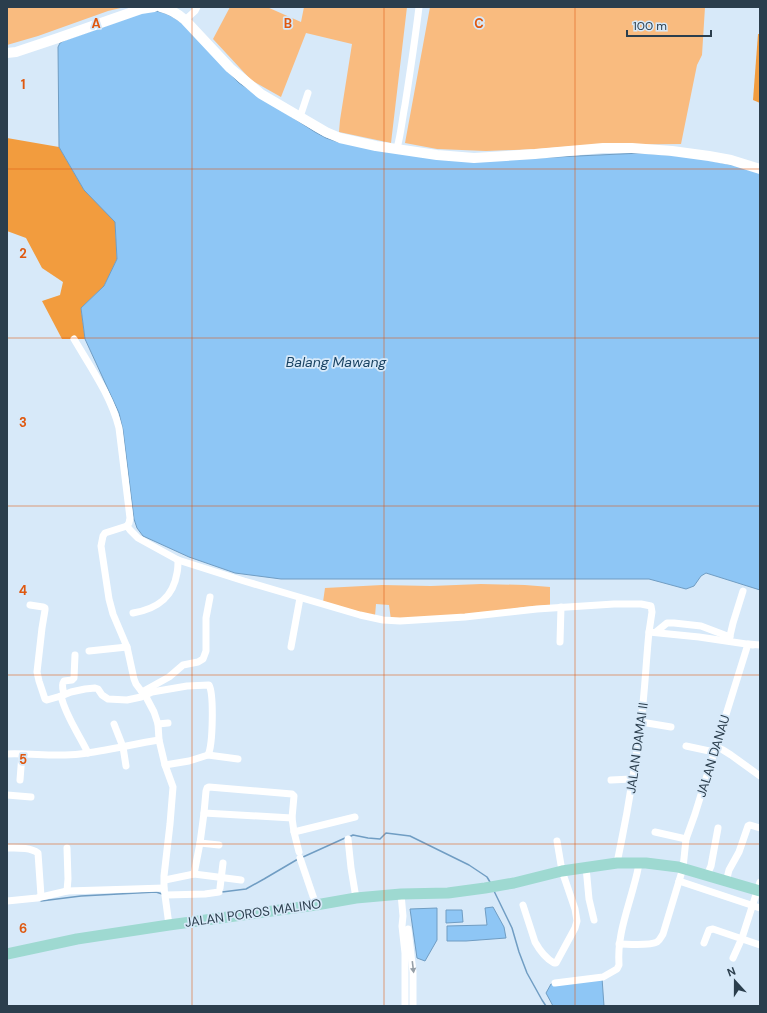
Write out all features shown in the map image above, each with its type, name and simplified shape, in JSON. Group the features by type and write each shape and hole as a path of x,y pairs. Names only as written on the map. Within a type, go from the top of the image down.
{"main road":[{"name":"JALAN POROS MALINO","path":"7,954 77,939 356,898 401,894 448,893 500,886 562,871 617,863 662,864 683,868 726,882 759,888"}],"street":[{"path":"7,53 16,52 140,9 154,7"},
{"path":"161,7 177,13 230,68 261,94 326,132 340,138 376,146 474,158 603,148 632,148 709,156 748,164 760,169"},
{"path":"185,20 195,11 197,7"},
{"path":"397,148 402,128 419,7"},
{"path":"300,117 308,93"},
{"path":"74,339 107,395 117,418 129,513 129,523 127,526"},
{"path":"127,526 138,538 178,560 300,598 383,620 400,621 465,617 561,607 560,642"},
{"path":"127,526 105,533 101,546 109,599 127,647 134,679 136,684 144,693 154,712 158,724 159,740 165,765 173,787 165,862 165,892 169,925"},
{"path":"133,612 144,611 165,600 169,596 178,573 178,560"},
{"path":"729,639 743,593"},
{"path":"30,604 45,608 37,666 39,681 45,699 47,700 77,690 95,688 108,699 127,700 141,697 144,693 169,677 181,666 198,662 203,659 206,651 206,618 210,597"},
{"path":"291,647 300,598"},
{"name":"JALAN DAMAI II","path":"561,607 647,604 653,609 652,632 646,664 641,722 626,818 617,863"},
{"path":"652,632 667,623 674,623 701,626 729,639"},
{"path":"652,632 729,639 753,645"},
{"name":"JALAN DANAU","path":"619,944 655,943 663,934 683,868 686,839 715,750 753,645"},
{"path":"89,650 127,647"},
{"path":"75,655 74,678 72,680 64,681 62,685 63,704 88,753"},
{"path":"144,693 187,686 209,685 211,688 212,730 208,755"},
{"path":"641,722 671,727"},
{"path":"158,724 168,723"},
{"path":"114,724 123,747 126,766"},
{"path":"7,754 80,754 159,740"},
{"path":"686,746 723,750 760,776"},
{"path":"20,780 22,754"},
{"path":"165,765 189,761 208,755 238,759"},
{"path":"611,780 632,779"},
{"path":"194,874 200,843 206,789 209,787 214,787 292,794 294,796 292,818 294,832 316,905"},
{"path":"7,795 31,796"},
{"path":"204,813 292,818"},
{"path":"294,832 355,817"},
{"path":"726,882 729,870 739,852 748,826 754,825 760,828"},
{"path":"707,875 711,866 718,828"},
{"path":"655,832 686,839"},
{"path":"348,839 356,898"},
{"path":"523,905 537,947 546,958 556,963 575,928 577,921 575,909 562,871 558,842"},
{"path":"200,843 219,844"},
{"path":"7,848 31,849 38,853 41,896"},
{"path":"67,848 67,891"},
{"path":"7,902 67,891 205,894 219,890 223,863"},
{"path":"555,983 603,976 617,969 619,965 619,944 621,931 635,883 639,863"},
{"path":"586,867 589,899 594,920"},
{"path":"165,880 194,874 241,880"},
{"path":"679,881 760,908"},
{"path":"733,958 742,938 759,888"},
{"path":"401,894 406,975 405,1006"},
{"path":"403,916 407,926 413,972 413,1006"},
{"path":"704,943 708,932 711,929 760,945"}],"shaded area":[{"path":"7,7 125,7 108,11 38,36 7,45"},
{"path":"230,7 267,7 301,22 304,7 407,7 391,143 339,132 352,44 306,33 281,97 251,80 213,39"},
{"path":"430,7 705,7 702,55 697,65 681,144 588,145 486,151 437,149 405,143"},
{"path":"758,34 760,34 760,103 753,100"},
{"path":"7,138 59,147 84,190 115,221 117,259 104,286 81,308 85,339 62,339 42,301 60,295 63,282 42,268 26,238 7,231"},
{"path":"481,584 550,587 550,605 524,607 486,613 391,620 389,605 376,604 375,616 323,602 325,588 382,585 431,586"}],"water":[{"name":"Balang Mawang","path":"156,11 177,19 183,24 239,83 315,132 338,142 470,161 642,153 695,157 760,171 760,590 706,573 701,576 694,586 686,589 649,579 281,579 235,573 189,557 143,536 137,528 134,519 123,430 119,413 85,339 81,308 104,286 117,259 115,222 84,190 59,147 58,47 60,43 65,40 144,12"},
{"path":"493,907 504,927 506,938 447,941 447,926 487,925 485,908"},
{"path":"437,908 437,940 425,961 417,958 410,909"},
{"path":"446,910 462,910 463,922 446,923"},
{"path":"602,978 604,1006 553,1006 546,993 551,984"}],"waterway":[{"path":"349,837 353,835 380,839 386,833 410,836 469,865 487,877 490,882"},
{"path":"303,857 345,838"},
{"path":"222,892 246,889 298,859"},
{"path":"494,891 512,928 527,973 546,1006"},
{"path":"41,901 81,896 156,892 162,894"}]}
